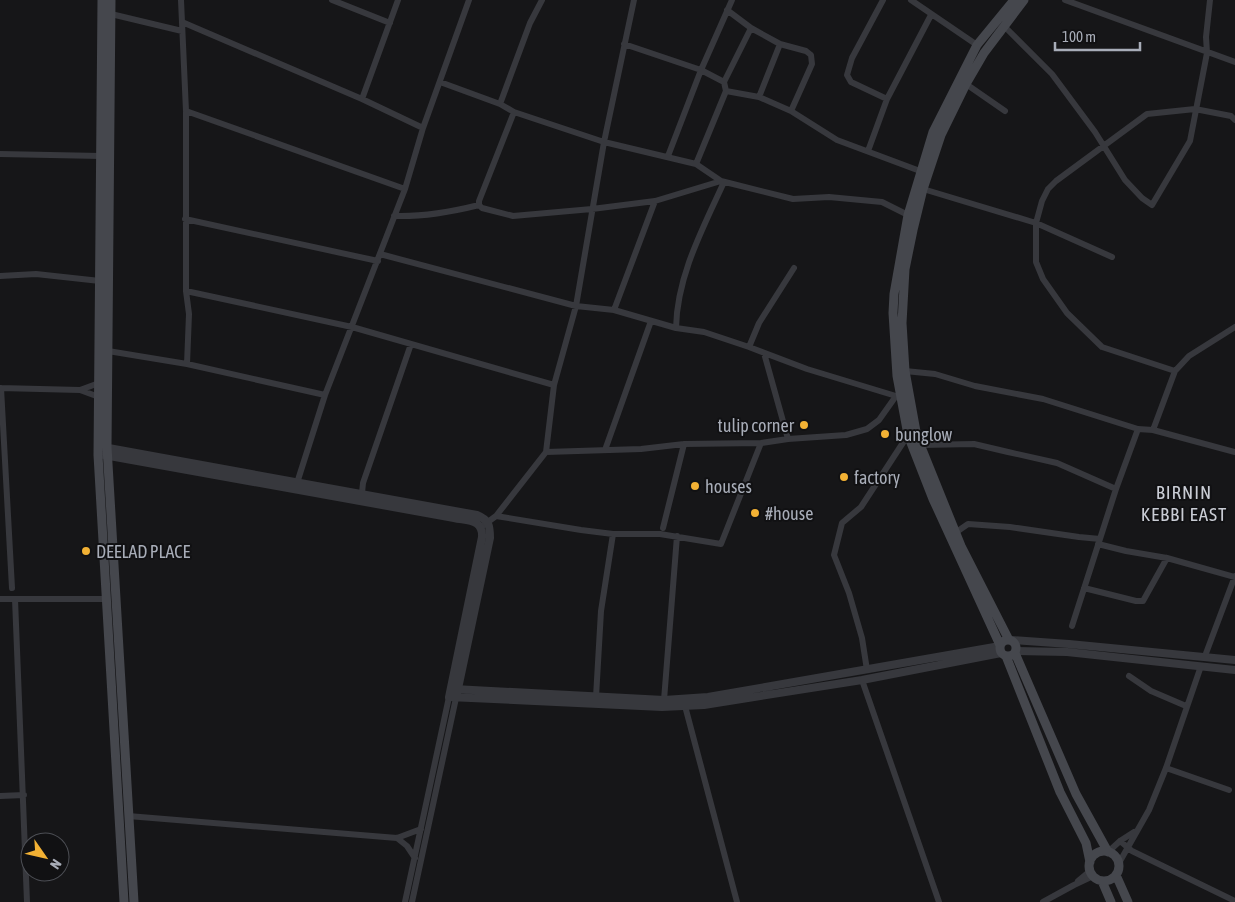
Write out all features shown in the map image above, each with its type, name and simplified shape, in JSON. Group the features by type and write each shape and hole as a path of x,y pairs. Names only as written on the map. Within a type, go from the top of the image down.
{"main road":[{"path":"102,0 99,397 134,902"},
{"path":"111,0 108,351 103,451 106,599 124,902"},
{"path":"1014,0 977,45 933,132 908,215 894,294 895,354 899,396 908,435 932,499 1076,794 1108,852 1116,857 1119,863 1116,875 1110,880 1094,872"},
{"path":"1006,651 1015,644 1010,640 955,533 917,436 905,371 902,323 906,269 913,230 941,135 966,84 984,53 1024,0"},
{"path":"1006,651 1060,792 1086,843 1094,872 1111,902"},
{"path":"1094,872 1096,854 1108,852"},
{"path":"1116,875 1128,902"}],"street":[{"path":"181,0 186,111 186,291 189,314 187,364"},
{"path":"332,0 390,23"},
{"path":"362,98 398,0"},
{"path":"297,482 326,395 405,189 468,0"},
{"path":"500,104 530,23 542,0"},
{"path":"481,527 496,516 546,452 554,385 576,306 604,142 634,0"},
{"path":"668,156 701,70 732,0"},
{"path":"883,0 852,58 847,74 851,82 887,99"},
{"path":"911,0 977,45"},
{"path":"1065,0 1235,62"},
{"path":"1004,26 1052,74 1125,180 1142,198 1152,205 1190,141 1206,53 1210,0"},
{"path":"728,10 750,28 780,44 806,51 811,55 812,64 791,111"},
{"path":"111,14 182,31"},
{"path":"868,151 887,99 931,15"},
{"path":"182,22 362,98 424,128"},
{"path":"696,164 726,91 724,82 750,28"},
{"path":"624,44 701,70 724,82"},
{"path":"759,98 780,44"},
{"path":"440,82 500,104 514,112 604,142 696,164 722,181 794,199 830,197 882,202 908,215"},
{"path":"966,84 1005,111"},
{"path":"726,91 759,98 791,111 836,140 920,171"},
{"path":"1175,371 1102,347 1067,313 1043,278 1036,262 1036,223 1042,201 1048,189 1147,114 1196,109 1231,116 1235,120"},
{"path":"186,111 405,189"},
{"path":"514,112 479,201 482,208 513,216 592,209 655,200 722,181"},
{"path":"0,154 101,156"},
{"path":"676,328 676,311 691,253 722,181"},
{"path":"924,189 1036,223 1112,257"},
{"path":"614,310 655,200"},
{"path":"394,216 410,217 446,213 480,205"},
{"path":"185,219 379,257 576,306 614,310 676,328 704,332 806,369 899,396 879,420 866,429 846,435 788,439 761,444 684,444 641,449 546,452"},
{"path":"749,347 759,323 794,268"},
{"path":"0,276 36,274 100,281"},
{"path":"186,291 352,327 554,385"},
{"path":"605,450 651,321"},
{"path":"1153,430 1175,371 1189,356 1235,327"},
{"path":"362,493 363,483 411,344"},
{"path":"108,351 187,364 326,395"},
{"path":"764,353 788,439"},
{"path":"905,371 935,374 975,386 1043,399 1138,429 1153,430 1235,452"},
{"path":"80,390 99,383"},
{"path":"12,588 1,388 80,390 99,397"},
{"path":"1072,626 1116,489 1138,429"},
{"path":"867,670 862,638 850,593 834,555 842,522 861,507 908,435"},
{"path":"663,528 684,444"},
{"path":"496,516 571,529 613,534 660,534 718,544 722,542 761,444"},
{"path":"921,445 974,444 1057,463 1116,489"},
{"path":"103,451 297,482 316,490 362,493 477,515 488,522"},
{"path":"103,451 316,490 475,522 481,527 482,537 453,697 412,902"},
{"path":"454,689 490,538 488,522"},
{"path":"955,533 968,524 1010,527 1079,537 1099,541 1126,551 1167,558 1235,577 1205,656"},
{"path":"596,697 601,611 613,534"},
{"path":"664,700 677,536"},
{"path":"1084,588 1136,601 1143,601 1167,558"},
{"path":"0,599 106,599"},
{"path":"15,599 27,902"},
{"path":"1010,640 1235,660"},
{"path":"453,697 662,707 704,705 862,680 1006,651"},
{"path":"454,689 664,700 708,697 867,670 1006,651 1067,652 1235,670"},
{"path":"1119,863 1149,810 1166,768 1200,666"},
{"path":"1129,676 1151,691 1186,706"},
{"path":"862,680 938,902"},
{"path":"405,902 420,829 453,697"},
{"path":"685,706 736,902"},
{"path":"1166,768 1229,790"},
{"path":"0,796 24,795"},
{"path":"128,816 397,838 420,829"},
{"path":"1108,852 1120,841 1135,832"},
{"path":"397,838 407,846 415,858"},
{"path":"1120,841 1132,851 1235,901"},
{"path":"1043,902 1094,872"}],"place":[{"name":"tulip corner","path":"804,425"},
{"name":"bunglow","path":"885,434"},
{"name":"factory","path":"844,477"},
{"name":"houses","path":"695,486"},
{"name":"#house","path":"755,513"},
{"name":"DEELAD PLACE","path":"86,551"}],"district":[{"name":"BIRNIN KEBBI EAST","path":"1184,503"}]}
